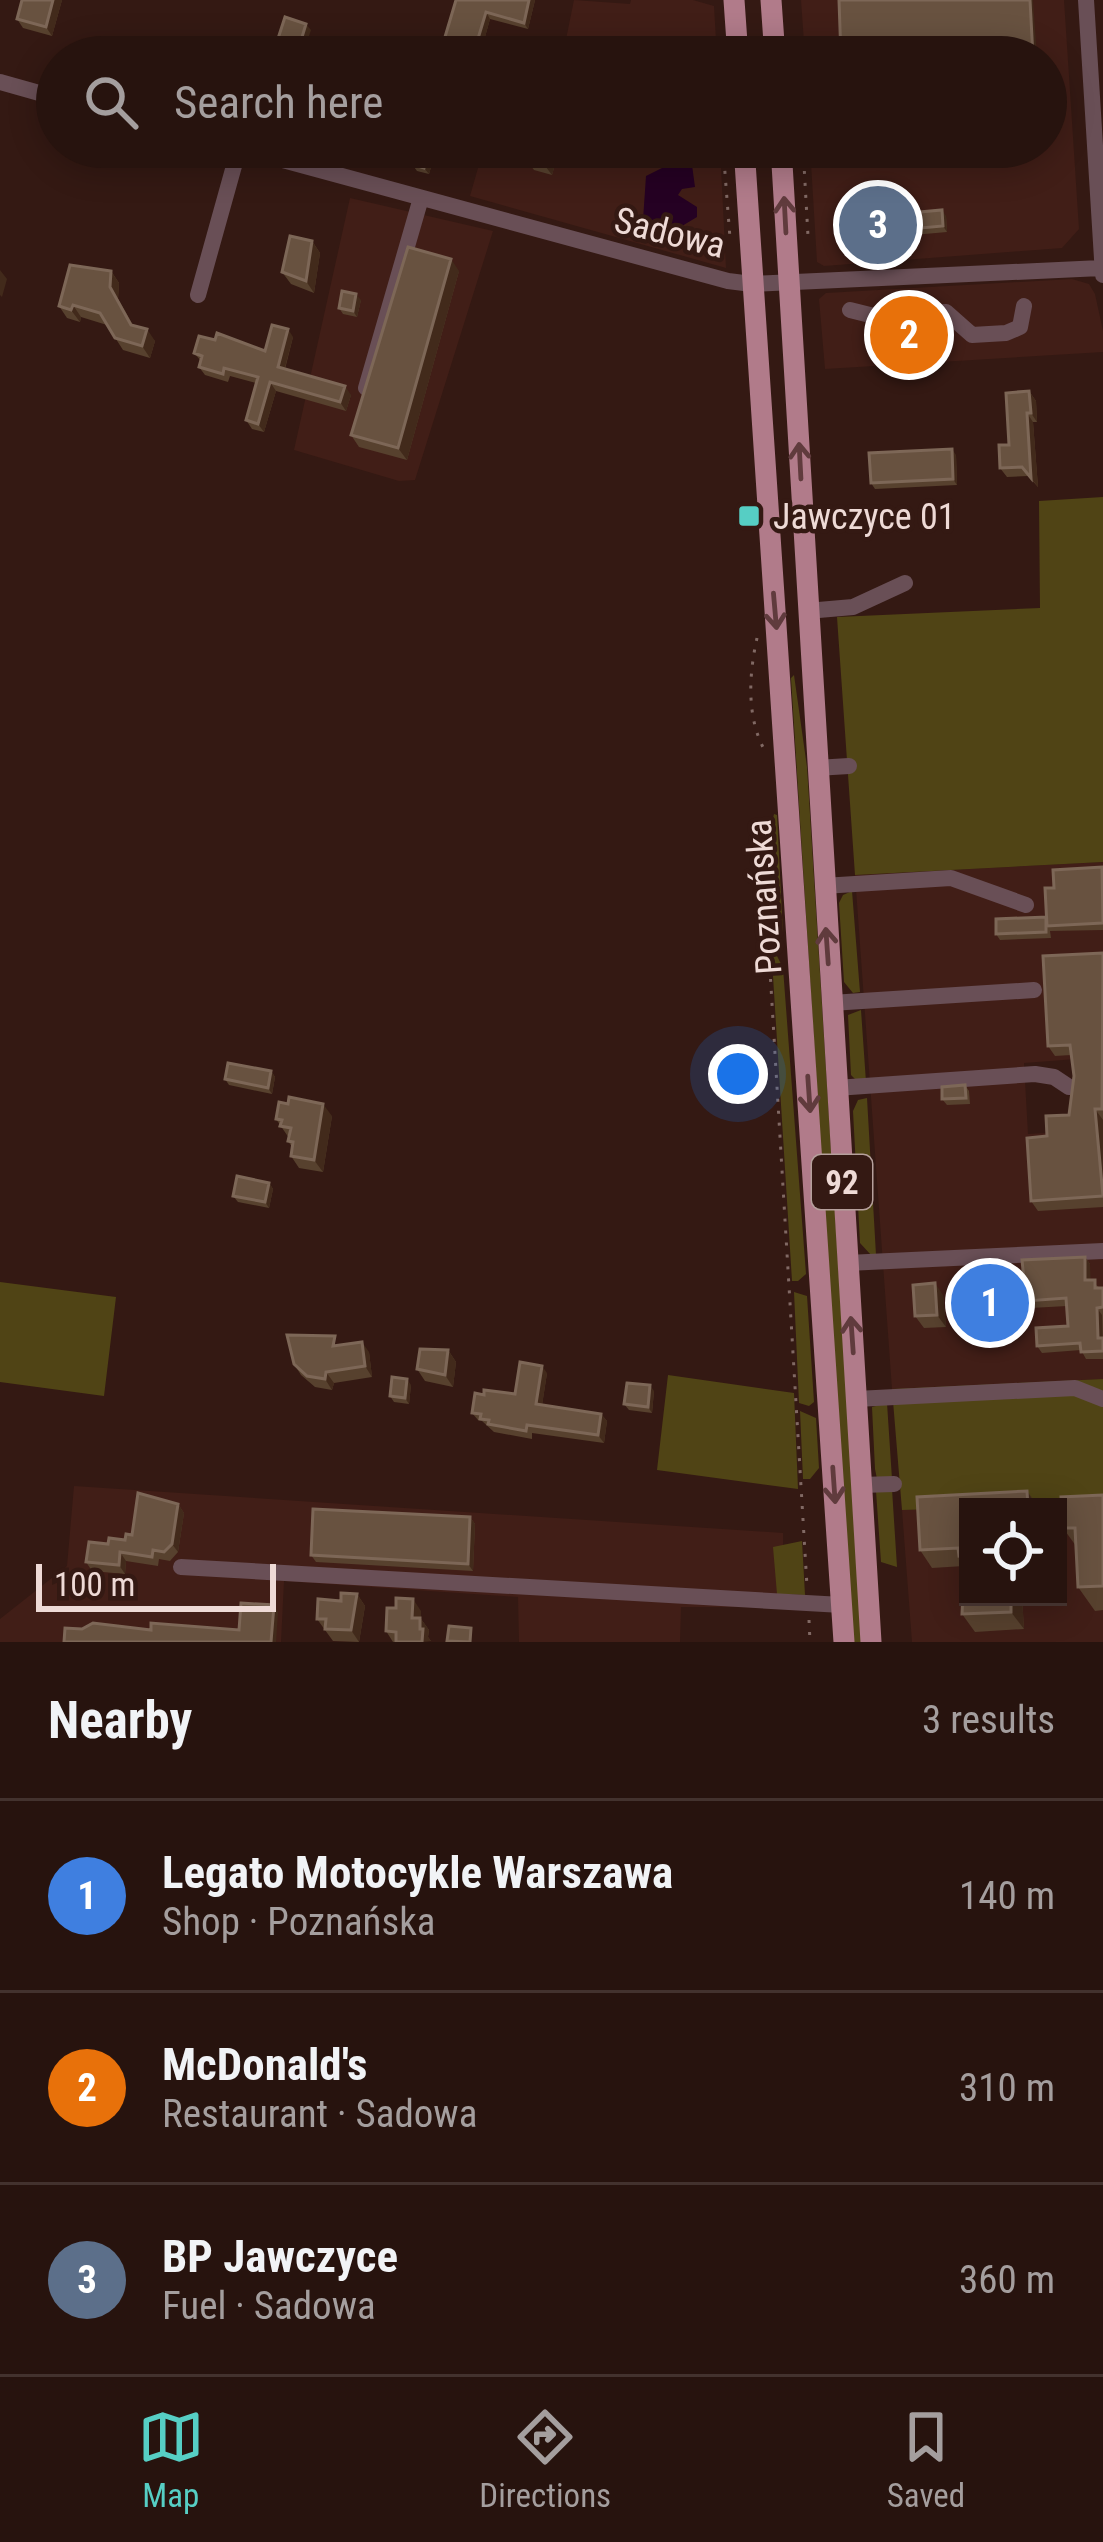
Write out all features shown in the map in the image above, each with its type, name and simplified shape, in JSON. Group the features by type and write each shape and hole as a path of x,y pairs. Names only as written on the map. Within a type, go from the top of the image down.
{"main road":[{"path":"734,0 737,36"},
{"path":"771,0 774,36"},
{"name":"Poznańska","path":"745,168 844,1642"},
{"name":"Poznańska","path":"782,168 871,1642"}],"street":[{"path":"1086,0 1098,125 1102,272"},
{"path":"0,82 36,92"},
{"path":"198,295 232,168"},
{"name":"Sadowa","path":"311,168 681,270 752,284 1102,272"},
{"path":"361,406 421,198"},
{"path":"850,310 874,316 942,312 972,335 1013,331 1023,321 1024,306"},
{"path":"807,611 853,607 904,583"},
{"path":"816,767 849,766"},
{"path":"824,886 951,878 1026,904"},
{"path":"831,1003 1034,990"},
{"path":"836,1088 1035,1074 1054,1077 1069,1087"},
{"path":"847,1263 1103,1251"},
{"path":"856,1399 1075,1388 1103,1399"},
{"path":"861,1485 894,1484"},
{"path":"181,1567 842,1605"}],"path":[{"path":"725,168 731,240"},
{"path":"804,168 808,236"},
{"path":"758,634 750,671 756,735 772,763"},
{"path":"770,822 763,854 810,1642"}],"shaded area":[{"path":"574,0 630,4 631,0 693,0 714,6 716,36 567,36"},
{"path":"801,0 1064,0 1066,36 804,36"},
{"path":"1067,46 1079,229 1062,248 824,266 817,262 811,168 1067,168"},
{"path":"478,168 721,168 726,268 470,196"},
{"path":"662,168 692,168 695,187 682,189 678,195 697,207 697,217 682,226 643,220 646,176"},
{"path":"350,198 493,231 415,480 399,481 294,450"},
{"path":"1072,279 1089,284 1095,294 1103,352 825,369 819,299 826,293"},
{"path":"1103,497 1103,862 855,875 837,617 1040,608 1039,501"},
{"path":"794,675 807,767 862,1642 852,1642"},
{"path":"774,814 783,935 769,922 765,853"},
{"path":"1103,862 1103,1057 1024,1063 1028,1134 1103,1130 1103,1379 892,1389 855,875"},
{"path":"852,891 860,992 853,993 844,982 839,903"},
{"path":"771,944 783,968 806,1274 798,1281 792,1281"},
{"path":"861,1010 866,1082 851,1075 848,1015"},
{"path":"867,1098 876,1255 860,1243 853,1111 858,1100"},
{"path":"0,1282 116,1297 104,1396 0,1382"},
{"path":"794,1292 807,1296 814,1402 809,1406 799,1403"},
{"path":"668,1375 794,1393 798,1489 657,1470"},
{"path":"1103,1379 1103,1505 1067,1506 1067,1498 959,1498 959,1509 902,1510 892,1389"},
{"path":"887,1403 892,1479 877,1479 872,1407"},
{"path":"800,1411 816,1418 819,1468 810,1479 803,1479"},
{"path":"74,1486 783,1533 783,1607 681,1607 680,1642 519,1642 518,1597 284,1581 281,1642 0,1642 0,1619 67,1566"},
{"path":"892,1489 897,1567 881,1562 876,1491"},
{"path":"1103,1505 1103,1642 912,1642 902,1510 959,1509 959,1606 1067,1606 1067,1506"},
{"path":"802,1541 805,1595 777,1594 773,1547"}],"building":[{"path":"22,0 53,0 46,27 17,19"},
{"path":"456,0 529,0 524,23 486,12 479,36 445,36"},
{"path":"839,0 1030,0 1032,36 840,36"},
{"path":"285,17 306,24 302,36 279,36"},
{"path":"942,210 943,226 865,233 864,217"},
{"path":"290,236 312,241 306,281 282,272"},
{"path":"408,247 451,259 398,448 351,435"},
{"path":"70,265 111,271 110,287 131,325 147,329 142,346 115,338 100,313 59,306"},
{"path":"342,291 356,294 353,311 339,308"},
{"path":"937,319 941,345 872,350 870,323"},
{"path":"272,325 288,329 278,367 345,386 340,402 270,382 258,424 246,420 258,377 199,367 202,356 194,353 199,336 215,340 217,333 265,351"},
{"path":"1029,391 1031,478 1022,467 1000,468 999,445 1009,445 1006,393"},
{"path":"952,449 953,479 871,483 869,453"},
{"path":"1102,867 1103,923 1047,926 1045,888 1054,888 1053,870"},
{"path":"1046,917 1046,932 996,934 996,919"},
{"path":"1103,953 1102,1109 1095,1109 1103,1196 1031,1201 1027,1138 1047,1136 1046,1116 1069,1115 1074,1076 1070,1045 1048,1046 1043,956"},
{"path":"228,1063 271,1071 268,1088 225,1079"},
{"path":"965,1085 966,1098 942,1099 942,1087"},
{"path":"289,1097 323,1104 314,1160 291,1156 291,1128 280,1126 282,1120 276,1119 279,1102 288,1104"},
{"path":"237,1176 269,1183 265,1202 233,1196"},
{"path":"1085,1257 1085,1280 1095,1280 1095,1288 1103,1288 1103,1307 1097,1308 1103,1351 1081,1352 1080,1343 1037,1346 1036,1328 1068,1326 1066,1298 1026,1301 1022,1260"},
{"path":"978,1282 979,1291 993,1291 994,1306 988,1306 989,1313 967,1314 965,1283"},
{"path":"935,1283 937,1315 915,1316 913,1285"},
{"path":"287,1335 335,1336 333,1346 362,1342 365,1366 326,1372 325,1379 307,1376 294,1364"},
{"path":"420,1349 448,1350 445,1375 417,1369"},
{"path":"520,1362 542,1366 536,1404 601,1414 598,1435 527,1425 526,1431 488,1424 489,1420 480,1419 481,1414 472,1413 475,1393 515,1394"},
{"path":"392,1377 407,1379 405,1398 390,1396"},
{"path":"627,1383 650,1385 648,1407 624,1404"},
{"path":"1027,1491 1027,1498 959,1498 959,1556 958,1548 920,1550 917,1497"},
{"path":"138,1493 178,1504 172,1544 164,1552 153,1550 152,1557 120,1552 119,1565 86,1562 89,1542 108,1544 109,1538 125,1540 126,1534 132,1535"},
{"path":"1103,1495 1103,1586 1078,1587 1075,1528 1067,1528 1067,1498 1061,1497"},
{"path":"313,1509 470,1517 468,1564 311,1555"},
{"path":"341,1593 357,1594 351,1630 325,1629 326,1619 317,1619 318,1599 341,1601"},
{"path":"396,1598 413,1599 412,1618 420,1618 422,1642 396,1642 396,1632 386,1631 387,1608 396,1608"},
{"path":"241,1603 274,1605 271,1642 64,1642 65,1628 82,1629 93,1623 151,1630 151,1623 239,1630"},
{"path":"962,1606 1011,1606 1011,1612 962,1614"},
{"path":"449,1626 471,1628 470,1642 447,1641"}],"place":[{"name":"BP Jawczyce","path":"878,225"},
{"name":"McDonald's","path":"909,335"},
{"name":"Jawczyce 01","path":"749,516"},
{"name":"Legato Motocykle Warszawa","path":"990,1303"}]}
